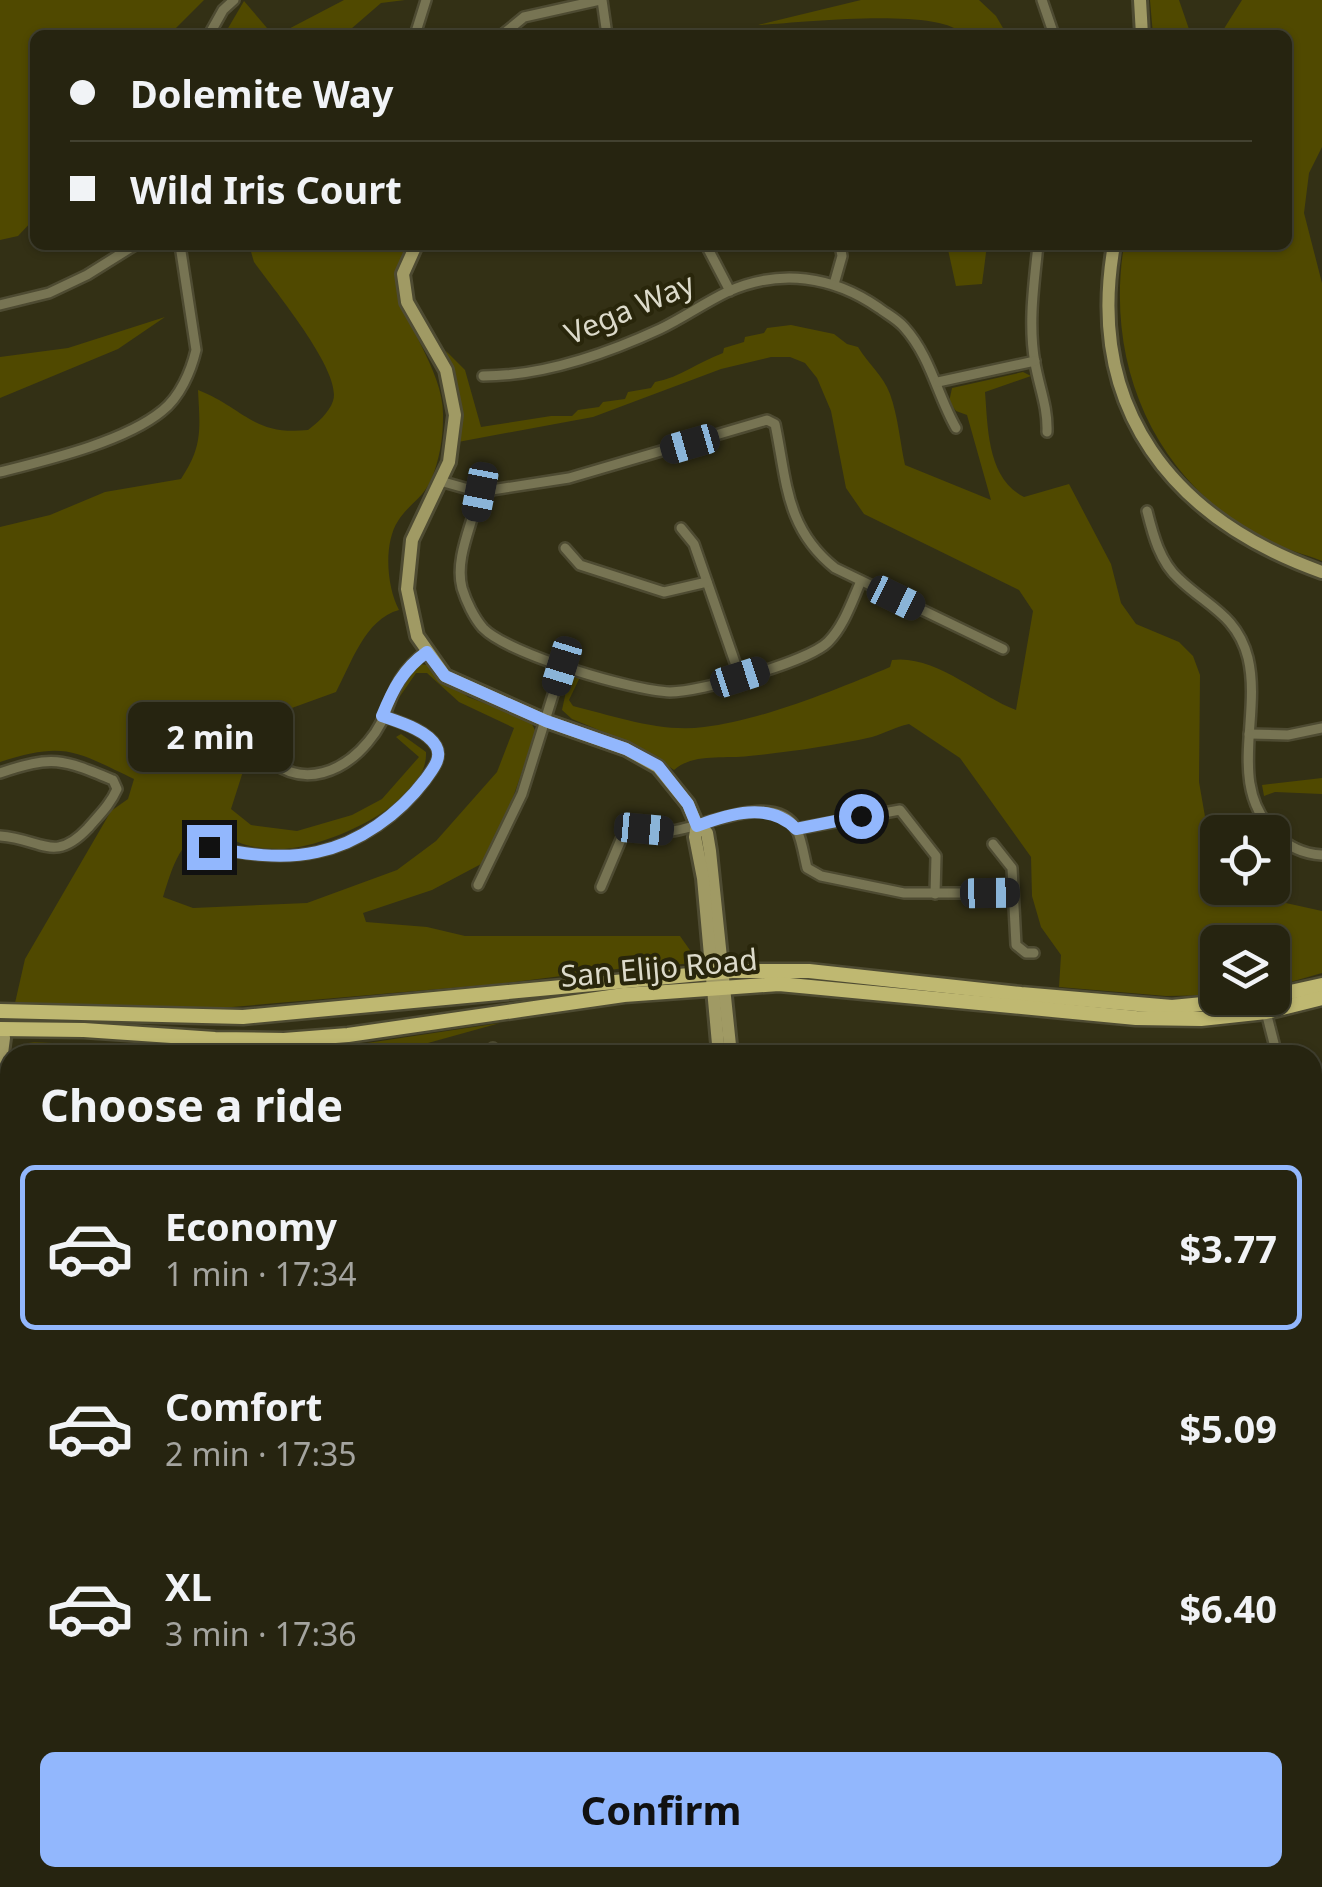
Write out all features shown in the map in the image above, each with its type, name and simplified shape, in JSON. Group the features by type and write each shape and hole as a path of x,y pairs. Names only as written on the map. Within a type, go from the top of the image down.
{"main road":[{"name":"San Elijo Road","path":"0,1029 284,1040 348,1035 717,979"},
{"name":"San Elijo Road","path":"1,1011 244,1017 717,979 1136,1018 1201,1019 1217,1015"},
{"name":"San Elijo Road","path":"1290,995 1322,985"},
{"name":"San Elijo Road","path":"1290,1000 1322,998"}],"street":[{"path":"212,30 234,0"},
{"path":"417,30 426,0"},
{"path":"508,30 524,17 601,0 606,30"},
{"path":"1042,0 1052,30"},
{"path":"1140,0 1142,30"},
{"path":"0,306 49,292 87,275 126,250"},
{"path":"0,472 94,444 140,425 164,410 179,391 196,350 181,250"},
{"path":"414,250 403,274 407,302 446,370 456,415 448,462 412,540 407,589 416,636 445,676 546,721 626,749 658,766 688,804 697,826 707,833 710,851 719,1045"},
{"path":"709,250 730,291"},
{"path":"834,284 841,250"},
{"path":"1037,250 1032,304 1034,362 1048,414 1048,432"},
{"path":"1114,250 1108,312 1115,362 1131,410 1156,456 1185,493 1222,524 1264,550 1322,572"},
{"name":"Vega Way","path":"483,376 508,376 585,358 659,329 730,291 773,279 819,280 854,291 902,324 938,382 946,411 956,428"},
{"path":"938,382 1034,362"},
{"path":"440,481 480,492 569,478 767,420 775,424 795,520 814,551 834,568 1003,649"},
{"path":"480,492 460,564 468,606 483,628 502,642 562,666 670,692 740,677 807,656 828,642 861,581"},
{"path":"1147,511 1155,543 1177,578 1212,602 1233,625 1246,652 1252,680 1248,783 1252,801 1264,823 1282,841 1308,854 1322,855"},
{"path":"681,528 694,544 740,677"},
{"path":"565,548 580,564 664,592 707,582"},
{"path":"272,762 287,773 306,777 326,773 354,756 370,741 395,685 409,665 427,652"},
{"path":"478,886 522,794 562,666"},
{"path":"209,847 283,856 321,852 392,816 412,798 435,766 439,752 434,741 382,716"},
{"path":"1250,734 1288,735 1322,728"},
{"path":"0,773 35,761 63,760 112,780 117,789 112,802 69,847 0,836"},
{"path":"796,829 900,810 936,856 934,894"},
{"path":"601,887 625,830 671,831 734,814 775,814 796,829 807,868 821,876 904,893 1012,893"},
{"path":"993,844 1012,868 1016,945 1026,953 1034,953"},
{"path":"717,979 728,1045"},
{"path":"0,1001 0,1029"},
{"path":"1270,1015 1275,1045"}],"shaded area":[{"path":"0,0 204,0 174,30 30,30 30,223 18,236 0,240"},
{"path":"344,0 405,0 381,3 350,30 287,30"},
{"path":"861,0 979,0 1004,30 956,30 927,21 899,19 758,25"},
{"path":"1150,0 1179,0 1189,30 1153,30"},
{"path":"1242,0 1322,0 1322,147 1309,173 1304,213 1322,283 1322,561 1257,535 1220,510 1189,481 1144,412 1130,373 1122,331 1124,250 1292,250 1292,30 1223,30"},
{"path":"244,1 269,30 227,30"},
{"path":"250,250 407,250 401,268 401,290 441,396 443,426 431,480 398,521 390,542 389,578 399,610 387,615 368,633 336,692 278,713 254,737 231,809 251,825 297,831 352,815 382,799 419,757 396,737 401,734 426,752 422,771 392,806 321,842 271,849 240,843 220,831 196,836 181,852 163,897 193,908 307,903 397,870 436,841 497,772 514,728 459,702 427,673 416,673 396,702 400,683 419,664 428,665 468,697 530,720 536,732 511,803 483,863 432,890 363,913 366,922 427,927 465,936 680,936 699,963 220,1008 15,1003 25,959 111,811 128,799 134,779 69,752 40,752 0,762 0,527 50,515 105,492 181,479 198,437 198,390 274,429 308,430 329,410 333,388 328,371 254,262"},
{"path":"948,250 986,250 982,284 956,286"},
{"path":"165,317 118,349 0,398 0,357 68,348"},
{"path":"791,325 834,334 858,347 890,394 905,465 991,500 967,415 956,411 949,402 952,388 1023,372 1031,376 985,392 992,451 1003,478 1024,497 1069,484 1111,564 1121,603 1136,624 1179,642 1193,656 1200,675 1199,782 1205,815 1200,815 1200,905 1290,904 1322,911 1322,973 1290,982 1290,925 1200,925 1200,995 1059,987 1061,955 1041,927 1032,896 1031,857 960,758 909,724 872,737 826,746 699,759 674,770 640,747 572,719 562,710 568,682 575,676 580,677 569,700 573,706 654,726 726,724 823,694 890,667 892,660 908,660 940,669 1016,710 1033,611 1019,590 864,514 846,488 831,411 817,378 805,363 790,357 771,357 721,369 593,417 458,442 459,398 446,351 465,370 481,427 572,416 578,410 625,399 628,392 651,388 655,382 723,353 724,348 764,333 767,328"},
{"path":"1322,778 1322,794 1275,792 1264,796 1262,785"},
{"path":"500,1023 428,1045 354,1045"},
{"path":"28,1042 102,1045 47,1045"}],"route":[{"path":"209,847 283,856 321,852 392,816 412,798 435,766 439,752 434,741 382,716 395,685 409,665 427,652 445,676 546,721 626,749 658,766 688,804 697,826 734,814 775,814 796,829 861,816"}]}
